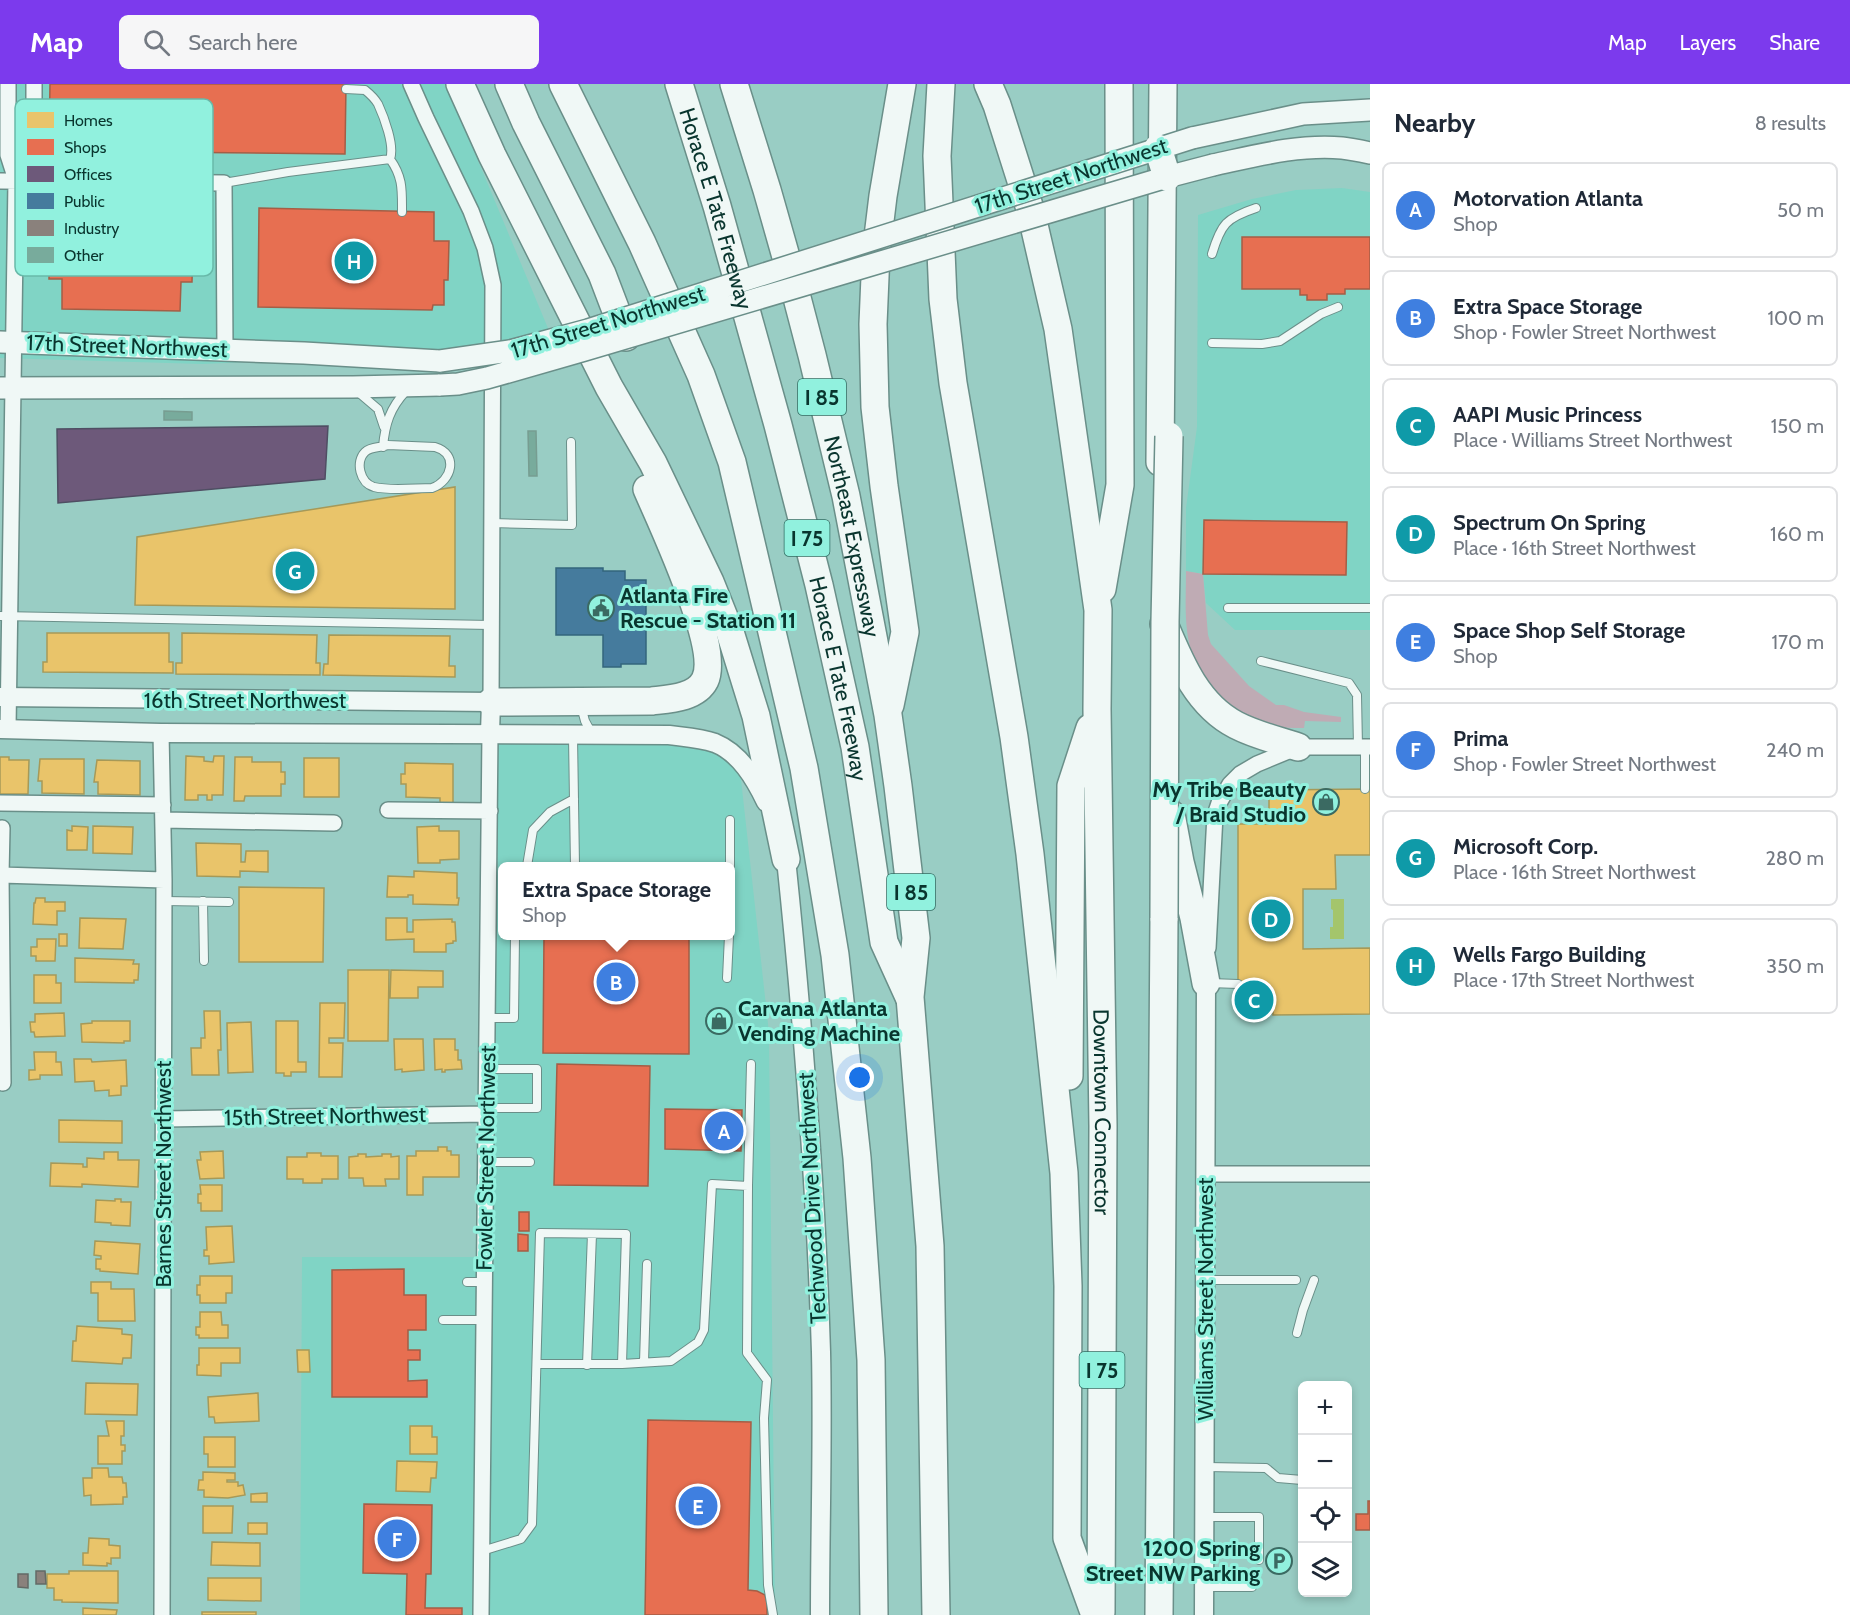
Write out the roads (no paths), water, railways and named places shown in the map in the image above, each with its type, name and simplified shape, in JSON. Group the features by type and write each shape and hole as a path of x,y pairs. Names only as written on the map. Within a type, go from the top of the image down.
{"highway":[{"path":"460,84 492,155 609,387 653,463 710,582 730,632 756,716 786,859"},
{"path":"509,84 526,123 602,274 623,329"},
{"path":"563,84 642,243 701,375 732,462 804,768 836,966 857,1158 871,1360 874,1615"},
{"name":"Horace E Tate Freeway","path":"679,84 717,206 778,425 819,585 855,747 884,942 910,998"},
{"name":"Northeast Expressway","path":"734,84 770,200 821,389 846,496 888,715 916,938 910,998"},
{"path":"888,715 900,666 905,632 875,407 873,324 876,253 902,84"},
{"path":"941,84 937,156 943,299 952,383 994,619 1022,796 1064,1173 1068,1286 1067,1538 1095,1615"},
{"name":"I 75","path":"1098,610 1120,485 1119,84"},
{"path":"1164,84 1159,612 1161,738 1168,799 1206,984"},
{"path":"993,94 1031,212 1058,329 1098,610"},
{"path":"1158,148 1167,177 1172,223 1165,622 1159,1615"},
{"path":"490,702 652,701 676,698 694,692 705,681 708,668 698,616 609,387"},
{"path":"755,558 771,677 786,859"},
{"name":"Downtown Connector","path":"1098,610 1097,709 1103,1126 1101,1615"},
{"path":"1159,612 1177,654 1199,693 1216,712 1234,724 1298,747"},
{"path":"1064,1173 1070,1125 1068,998 1071,786 1097,709"},
{"name":"I 75","path":"910,998 930,1246 936,1615"}],"main road":[{"name":"17th Street Northwest","path":"6,388 352,387 458,384 487,378 623,329 1158,148 1204,135 1303,114 1370,110"},
{"name":"17th Street Northwest","path":"7,342 304,353 440,361 510,351 623,329 1213,165 1283,151 1313,148 1342,148 1370,153"}],"street":[{"path":"8,84 8,155 15,177"},
{"path":"411,84 471,211 485,248 493,285 490,702"},
{"path":"0,181 15,180"},
{"path":"213,183 224,183 225,350"},
{"path":"4,729 6,388 15,198"},
{"name":"16th Street Northwest","path":"4,697 490,702"},
{"name":"Fowler Street Northwest","path":"481,1615 490,702"},
{"name":"16th Street Northwest","path":"4,729 162,733 490,733"},
{"name":"Barnes Street Northwest","path":"162,733 164,880 162,1615"},
{"name":"Techwood Drive Northwest","path":"490,733 669,735 716,743 736,756 755,780 770,811 786,859 805,1049 821,1353 820,1615"},
{"path":"1206,984 1214,828 1219,803 1224,792 1240,774 1257,764 1298,747 1364,747"},
{"path":"0,803 334,823"},
{"path":"388,810 489,811"},
{"path":"2,828 3,1083"},
{"path":"1,875 164,880"},
{"name":"Williams Street Northwest","path":"1204,1615 1206,984"},
{"name":"15th Street Northwest","path":"164,1119 487,1111"},
{"path":"1206,1174 1370,1174"}],"lane":[{"path":"346,89 365,90 377,102 391,143 390,159"},
{"path":"224,183 390,159"},
{"path":"390,159 398,170 402,183 402,212"},
{"path":"1212,254 1218,232 1234,215 1256,208"},
{"path":"1212,343 1262,344 1280,341 1321,314 1338,307"},
{"path":"384,427 400,397 411,385"},
{"path":"352,387 378,409 384,427 384,447"},
{"path":"492,523 573,525 571,442"},
{"path":"388,445 441,448 450,463 448,476 439,486 432,488 377,488 369,485 360,471 361,458 364,452 371,448 384,447 388,445"},
{"path":"1228,608 1370,608"},
{"path":"4,616 491,625"},
{"path":"1261,660 1349,683 1357,695 1364,747 1365,789"},
{"path":"580,702 592,734"},
{"path":"573,734 575,862"},
{"path":"528,862 533,830 550,812 574,799"},
{"path":"730,820 730,862"},
{"path":"164,901 229,902"},
{"path":"203,901 204,961"},
{"path":"488,1018 514,1018 515,940"},
{"path":"728,978 729,940"},
{"path":"1206,984 1238,984"},
{"path":"751,1064 747,1353 766,1380 764,1418 768,1585 773,1615"},
{"path":"487,1111 537,1108 537,1069 488,1070"},
{"path":"486,1162 530,1162"},
{"path":"537,1364 587,1365 671,1361 698,1342 704,1330 711,1184 748,1186"},
{"path":"482,1551 521,1539 532,1524 540,1233 626,1234 622,1364"},
{"path":"587,1365 591,1234"},
{"path":"644,1362 647,1264"},
{"path":"1206,1280 1296,1280"},
{"path":"1297,1333 1314,1280"},
{"path":"467,1282 485,1282"},
{"path":"443,1320 484,1320"},
{"path":"1204,1467 1266,1468 1278,1478 1298,1480"},
{"path":"1204,1517 1259,1517 1259,1560"},
{"path":"1204,1587 1252,1587"}],"place":[{"name":"Wells Fargo Building","path":"354,261"},
{"name":"Microsoft Corp.","path":"295,571"},
{"name":"Atlanta Fire Rescue - Station 11","path":"601,608"},
{"name":"My Tribe Beauty / Braid Studio","path":"1326,802"},
{"name":"Spectrum On Spring","path":"1271,919"},
{"name":"Extra Space Storage","path":"616,982"},
{"name":"AAPI Music Princess","path":"1254,1000"},
{"name":"Carvana Atlanta Vending Machine","path":"719,1021"},
{"name":"Motorvation Atlanta","path":"724,1131"},
{"name":"Space Shop Self Storage","path":"698,1506"},
{"name":"Prima","path":"397,1539"},
{"name":"1200 Spring Street NW Parking","path":"1279,1561"}]}
